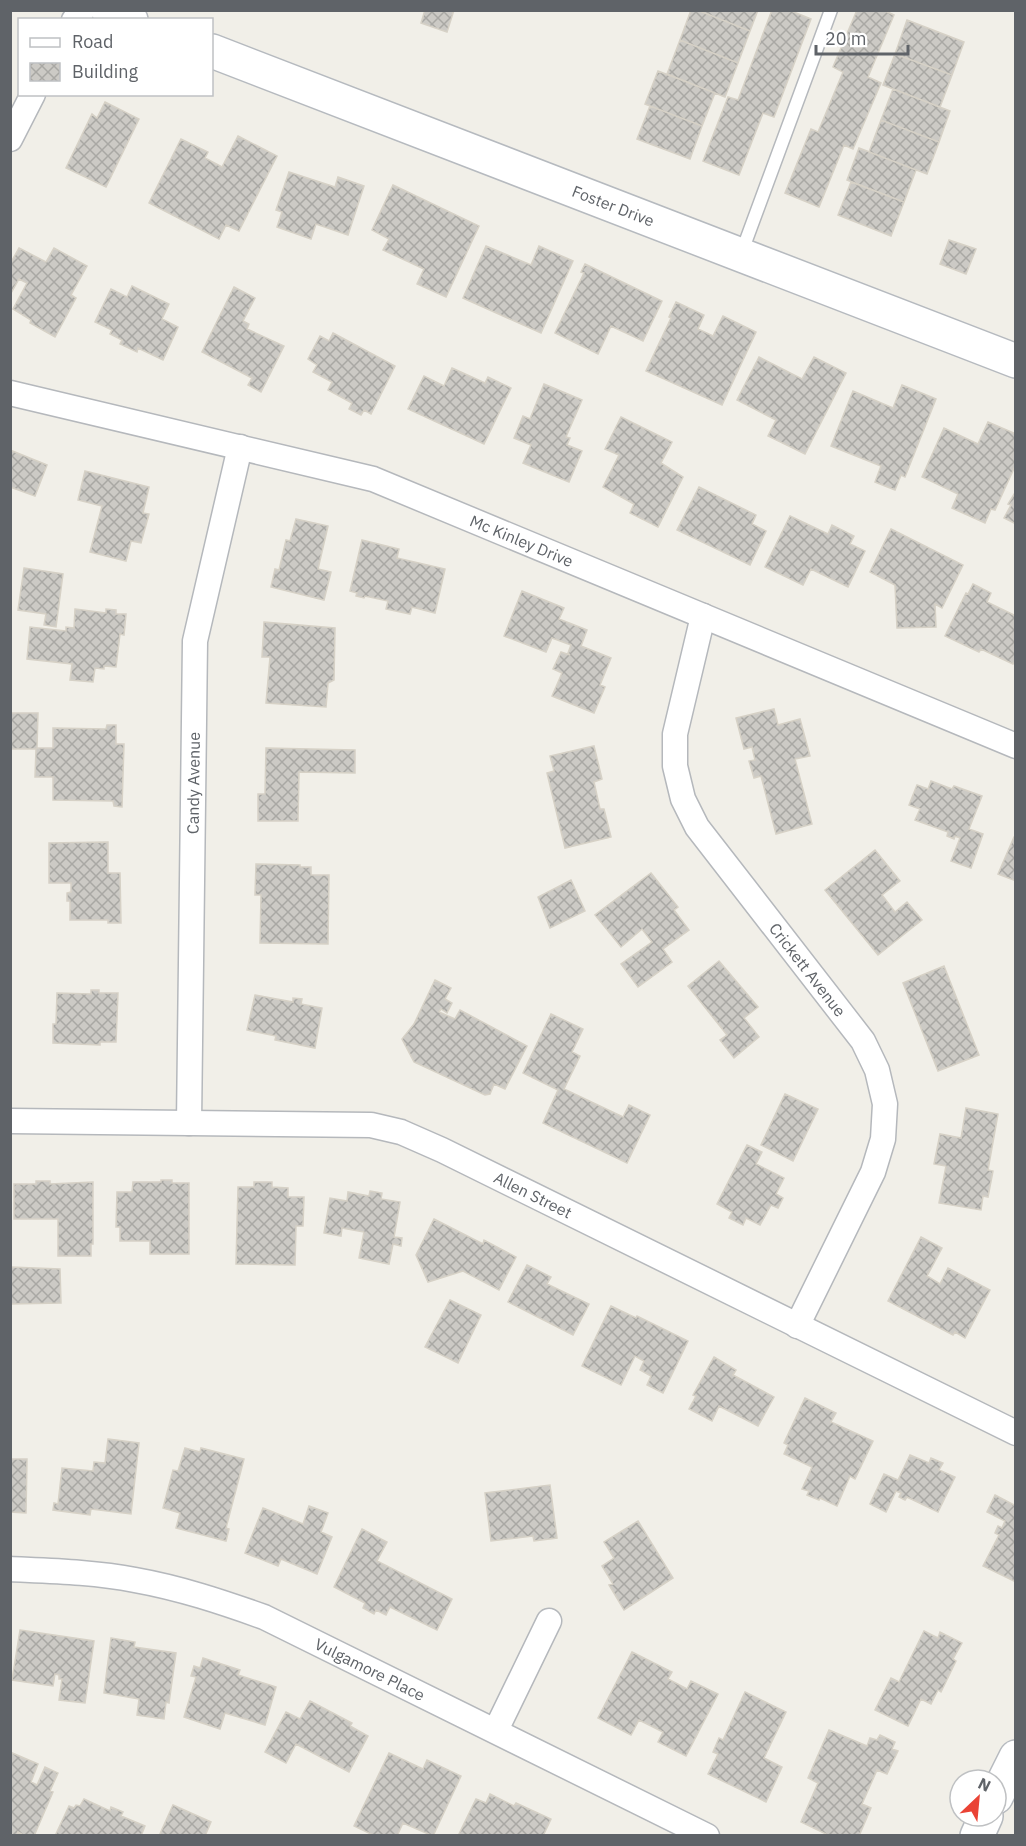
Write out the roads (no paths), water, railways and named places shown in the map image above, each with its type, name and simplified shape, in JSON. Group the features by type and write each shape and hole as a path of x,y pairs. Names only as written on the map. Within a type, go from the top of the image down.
{"street":[{"path":"108,10 126,18"},
{"name":"Foster Drive","path":"213,51 1016,361"},
{"path":"10,139 32,96"},
{"name":"Mc Kinley Drive","path":"10,393 373,479 1016,746"},
{"name":"Candy Avenue","path":"189,1123 195,641 240,447"},
{"name":"Crickett Avenue","path":"703,616 675,734 675,766 683,799 697,827 863,1041 877,1070 885,1104 883,1139 873,1172 797,1326"},
{"name":"Allen Street","path":"10,1121 371,1125 401,1132 434,1146 1016,1433"},
{"name":"Vulgamore Place","path":"10,1569 67,1571 134,1579 200,1594 264,1617 707,1836"},
{"path":"496,1730 549,1621"},
{"path":"1008,1773 1016,1757"}],"lane":[{"path":"741,255 831,10"}]}
